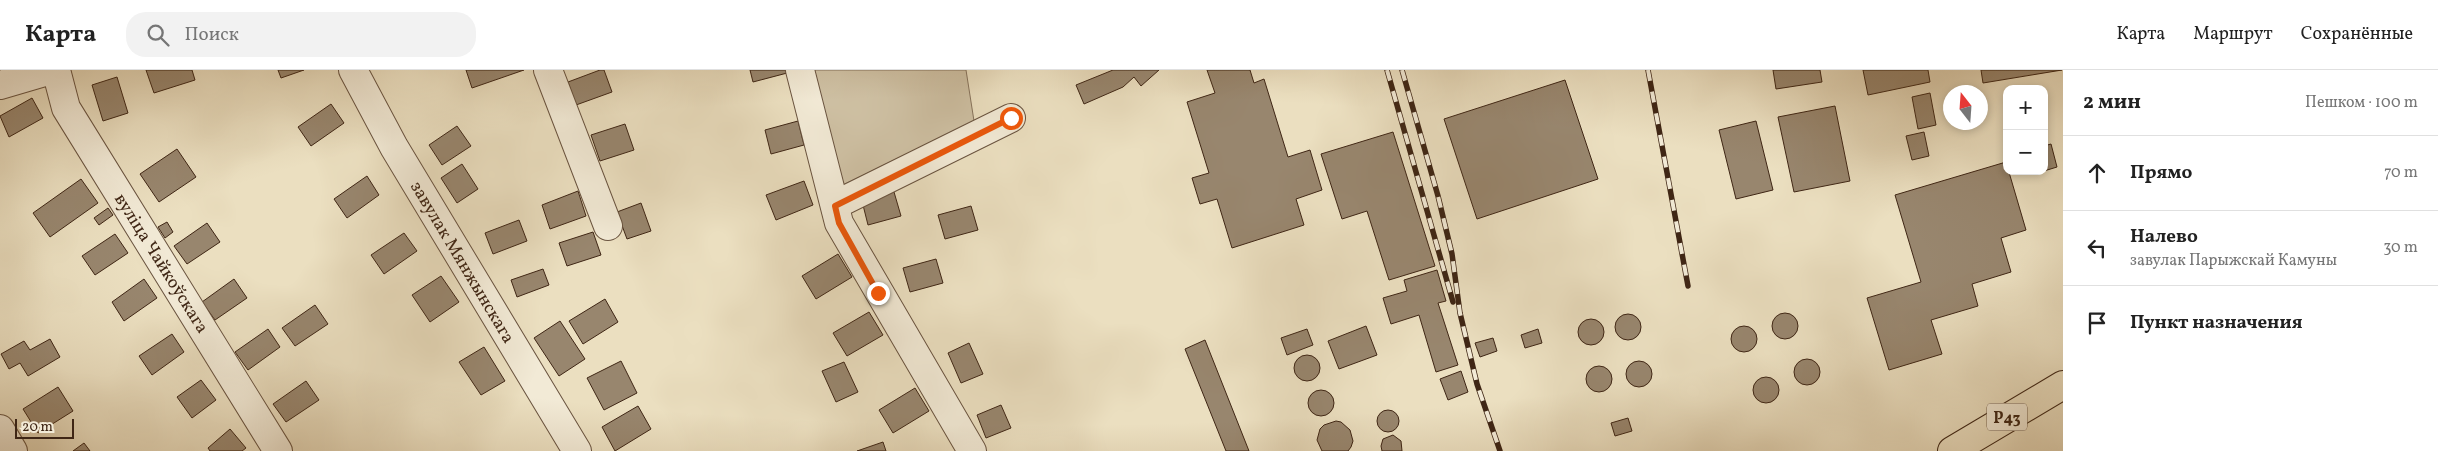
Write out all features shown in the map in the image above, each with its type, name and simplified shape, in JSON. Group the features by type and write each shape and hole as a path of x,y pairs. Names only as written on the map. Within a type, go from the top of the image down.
{"main road":[{"name":"Р43","path":"1952,451 2063,385"}],"street":[{"path":"0,85 51,70"},
{"name":"вуліца Чайкоўскага","path":"56,70 66,108 278,451"},
{"name":"завулак Мянжынскага","path":"353,70 394,147 577,451"},
{"path":"548,70 608,226"},
{"path":"800,70 839,223 878,293 972,451"},
{"path":"835,206 1011,118"},
{"path":"0,429 13,451"}],"shaded area":[{"path":"811,70 966,70 974,121 841,186"}],"building":[{"path":"146,70 192,70 195,80 154,93"},
{"path":"278,70 304,70 281,78"},
{"path":"466,70 524,70 472,88"},
{"path":"604,70 612,92 576,105 568,82"},
{"path":"750,70 791,70 791,72 753,82"},
{"path":"1113,70 1159,70 1141,86 1134,77 1123,87 1084,104 1076,85"},
{"path":"1207,70 1250,70 1254,83 1264,79 1288,157 1310,150 1322,190 1296,199 1304,225 1232,248 1217,199 1200,204 1192,178 1209,173 1187,102 1215,93"},
{"path":"1773,70 1820,70 1822,82 1776,89"},
{"path":"1863,70 1928,70 1930,82 1868,95"},
{"path":"1981,70 2062,70 1983,83"},
{"path":"117,77 128,113 103,121 92,85"},
{"path":"1565,80 1598,179 1477,219 1444,119"},
{"path":"1930,93 1936,125 1918,129 1912,97"},
{"path":"32,98 43,118 9,137 0,116"},
{"path":"331,104 344,123 311,146 298,127"},
{"path":"1835,106 1850,181 1794,192 1778,117"},
{"path":"798,121 804,145 771,154 765,130"},
{"path":"1756,121 1773,190 1736,199 1719,130"},
{"path":"625,124 634,150 600,161 591,135"},
{"path":"457,126 471,146 442,165 429,145"},
{"path":"1393,132 1435,266 1389,280 1367,211 1342,219 1321,154"},
{"path":"1924,132 1929,156 1912,160 1906,136"},
{"path":"2051,144 2057,167 2048,170 2048,145"},
{"path":"177,149 196,177 159,202 140,174"},
{"path":"2003,163 2003,175 2010,175 2026,230 2001,238 2011,272 1972,284 1978,306 1931,320 1942,354 1889,370 1867,298 1921,282 1895,195"},
{"path":"462,164 478,189 457,203 441,178"},
{"path":"367,176 379,195 347,218 334,199"},
{"path":"81,179 98,203 50,237 33,213"},
{"path":"804,181 813,205 776,220 766,195"},
{"path":"578,191 586,216 550,229 542,205"},
{"path":"894,192 901,216 868,225 862,201"},
{"path":"641,203 651,231 627,239 617,212"},
{"path":"971,206 978,230 945,239 938,215"},
{"path":"108,208 113,215 99,225 94,218"},
{"path":"519,220 527,241 493,254 485,233"},
{"path":"167,222 173,232 165,238 158,227"},
{"path":"207,223 220,242 187,264 174,246"},
{"path":"593,232 601,255 567,266 559,243"},
{"path":"404,233 417,251 384,274 371,255"},
{"path":"115,234 128,253 95,275 82,256"},
{"path":"838,254 852,277 816,299 802,276"},
{"path":"936,259 943,283 910,292 903,268"},
{"path":"543,269 549,285 517,297 511,280"},
{"path":"1437,270 1446,301 1438,303 1458,365 1436,372 1419,315 1391,324 1383,298 1407,291 1404,280"},
{"path":"441,276 459,302 430,322 412,295"},
{"path":"144,279 157,298 124,321 112,302"},
{"path":"234,279 247,298 215,320 202,302"},
{"path":"605,299 618,322 583,344 569,321"},
{"path":"315,305 328,324 295,346 282,328"},
{"path":"869,312 883,335 847,356 833,333"},
{"path":"1785,313 1794,317 1798,326 1794,335 1785,339 1776,335 1772,326 1776,317"},
{"path":"1628,314 1637,318 1641,327 1637,336 1628,340 1619,336 1615,327 1619,318"},
{"path":"1591,319 1600,323 1604,332 1600,341 1591,345 1582,341 1578,332 1582,323"},
{"path":"560,321 585,359 559,376 534,338"},
{"path":"1366,326 1377,355 1339,369 1328,341"},
{"path":"1744,326 1753,330 1757,339 1753,348 1744,352 1735,348 1731,339 1735,330"},
{"path":"268,329 280,347 248,370 235,352"},
{"path":"1307,329 1313,345 1287,355 1281,338"},
{"path":"1538,329 1542,343 1525,348 1521,335"},
{"path":"172,334 184,352 152,375 139,356"},
{"path":"1493,338 1497,351 1480,357 1475,343"},
{"path":"50,339 60,357 28,376 20,363 9,369 1,354 24,341 30,350"},
{"path":"1205,340 1249,451 1226,451 1185,349"},
{"path":"969,343 983,374 961,383 948,353"},
{"path":"484,347 505,381 481,395 459,362"},
{"path":"1307,355 1316,359 1320,368 1316,377 1307,381 1298,377 1294,368 1298,359"},
{"path":"1807,359 1816,363 1820,372 1816,381 1807,385 1798,381 1794,372 1798,363"},
{"path":"621,361 637,393 604,410 587,378"},
{"path":"1639,361 1648,365 1652,374 1648,383 1639,387 1630,383 1626,374 1630,365"},
{"path":"844,362 858,392 836,402 822,371"},
{"path":"1599,366 1608,370 1612,379 1608,388 1599,392 1590,388 1586,379 1590,370"},
{"path":"1461,371 1468,392 1448,400 1440,379"},
{"path":"1766,377 1775,381 1779,390 1775,399 1766,403 1757,399 1753,390 1757,381"},
{"path":"201,380 216,400 192,418 177,397"},
{"path":"306,381 319,400 286,422 273,404"},
{"path":"58,387 73,411 38,433 23,409"},
{"path":"915,388 929,411 893,433 879,410"},
{"path":"1321,390 1330,394 1334,403 1330,412 1321,416 1312,412 1308,403 1312,394"},
{"path":"1001,405 1011,428 986,438 977,415"},
{"path":"638,406 651,429 615,451 602,427"},
{"path":"1388,410 1396,413 1399,421 1396,429 1388,432 1380,429 1377,421 1380,413"},
{"path":"1628,418 1632,431 1615,436 1611,423"},
{"path":"1336,421 1341,422 1350,430 1353,441 1351,447 1348,451 1322,451 1317,440 1320,429 1324,425"},
{"path":"230,429 246,448 242,451 210,451 208,448"},
{"path":"1393,435 1401,441 1402,451 1382,451 1383,439"},
{"path":"883,442 886,451 857,451"},
{"path":"84,443 90,451 73,451"}],"railway":[{"path":"1387,70 1453,302"},
{"path":"1402,70 1438,196 1452,254 1460,313 1477,384 1500,451"},
{"path":"1648,70 1688,286"}],"route":[{"path":"878,293 839,223 835,206 1011,118"}]}
